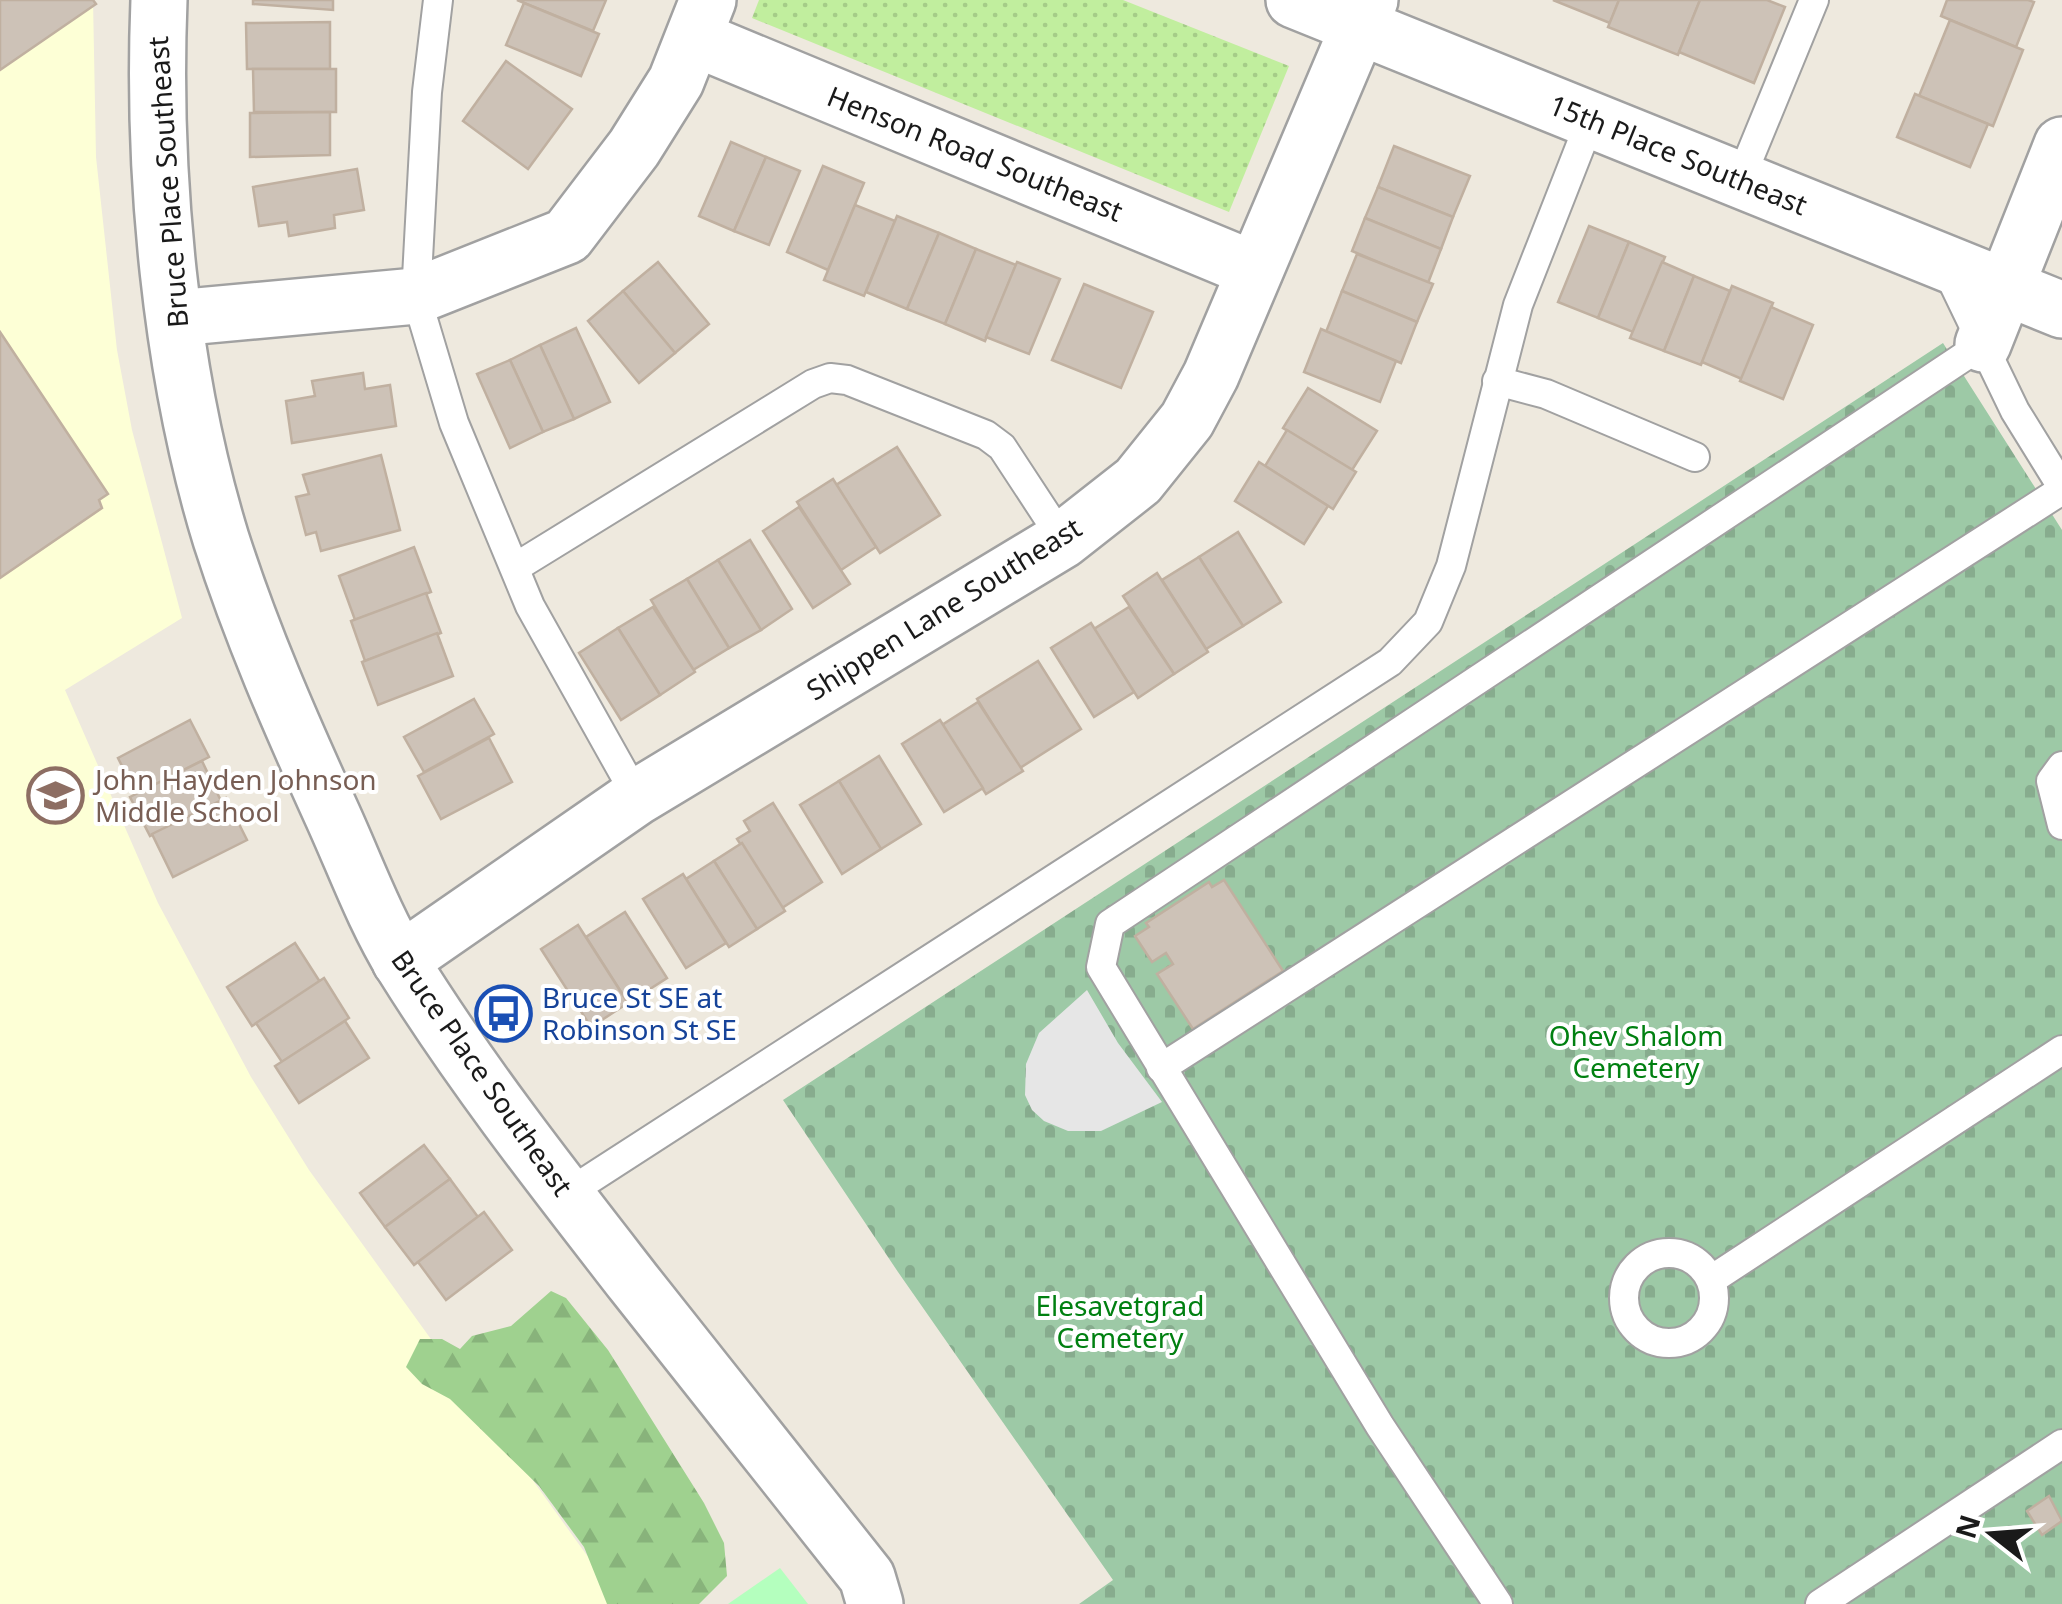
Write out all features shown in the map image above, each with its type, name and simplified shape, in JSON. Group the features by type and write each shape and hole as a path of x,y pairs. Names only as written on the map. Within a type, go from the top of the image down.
{"street":[{"name":"Bruce Place Southeast","path":"159,0 160,158 176,318 196,440 220,536 255,639 289,720 400,961 565,1195 866,1577 875,1604"},
{"name":"15th Place Southeast","path":"1294,0 1365,13 1592,119 2062,310"},
{"name":"Shippen Lane Southeast","path":"400,961 637,797 1063,540 1138,481 1187,420 1211,375 1365,13"},
{"path":"176,318 416,296 566,236 634,148 676,81 701,19"},
{"name":"Henson Road Southeast","path":"701,19 1255,270"},
{"path":"1983,344 2062,146"}],"lane":[{"path":"438,0 427,92 416,296 454,423 530,606 637,797"},
{"path":"1740,180 1814,0"},
{"path":"565,1195 1390,662 1428,622 1452,566 1518,305 1592,119"},
{"path":"1161,1068 2062,488 2015,411 1943,261"},
{"path":"1498,1604 1380,1426 1100,967 1110,924 1983,344"},
{"path":"516,566 813,384 830,378 847,380 986,436 1002,447 1063,540"},
{"path":"1497,382 1546,394 1695,457"},
{"path":"2062,766 2051,781 2062,825"},
{"path":"1712,1280 2062,1050"},
{"path":"1820,1604 2062,1444"}],"shaded area":[{"name":"John Hayden Johnson Middle School","path":"0,0 93,0 96,157 117,350 132,430 182,618 65,690 158,903 251,1077 309,1170 622,1604 0,1604"},
{"path":"1087,990 1118,1043 1162,1102 1101,1131 1068,1131 1044,1121 1032,1110 1025,1095 1026,1064 1039,1033"}],"green space":[{"path":"759,0 1123,0 1289,66 1229,212 752,18"},
{"name":"Ohev Shalom Cemetery","path":"1943,343 2062,530 2062,1604 1079,1604 1113,1580 783,1100"},
{"path":"551,1291 566,1298 608,1350 704,1503 724,1543 727,1576 699,1604 607,1604 584,1547 539,1486 450,1399 422,1384 406,1367 420,1339 442,1339 460,1349 472,1336 511,1326"},
{"path":"780,1568 808,1604 728,1604"}],"building":[{"path":"0,0 93,0 96,4 0,70"},
{"path":"253,0 333,0 333,10 253,4"},
{"path":"517,0 606,0 593,31"},
{"path":"1553,0 1619,0 1610,23"},
{"path":"1619,0 1700,0 1678,55 1608,27"},
{"path":"1700,0 1767,0 1785,7 1754,83 1679,52"},
{"path":"1947,0 2034,2 2016,47 1941,16"},
{"path":"524,3 599,34 581,76 506,45"},
{"path":"1950,20 2023,50 1993,126 1919,96"},
{"path":"330,22 330,69 247,69 246,23"},
{"path":"506,61 572,109 528,169 463,121"},
{"path":"253,69 336,69 336,112 254,112"},
{"path":"1915,94 1988,124 1970,167 1897,137"},
{"path":"330,112 330,155 250,157 250,113"},
{"path":"731,142 766,157 734,231 699,216"},
{"path":"1394,146 1470,176 1453,217 1378,187"},
{"path":"766,157 800,171 769,245 734,231"},
{"path":"823,166 864,183 828,270 787,252"},
{"path":"357,169 364,210 334,215 335,228 289,236 287,222 259,226 253,187"},
{"path":"1378,187 1453,217 1441,249 1365,218"},
{"path":"855,205 895,221 864,296 824,280"},
{"path":"897,216 939,233 907,309 866,292"},
{"path":"1365,218 1441,249 1428,283 1352,251"},
{"path":"1589,226 1629,242 1598,318 1558,302"},
{"path":"939,233 976,249 945,324 907,309"},
{"path":"1629,242 1665,257 1633,332 1598,318"},
{"path":"976,249 1016,265 985,341 945,324"},
{"path":"1357,254 1433,284 1417,322 1342,291"},
{"path":"658,262 709,324 675,353 623,291"},
{"path":"1017,262 1060,279 1029,354 986,337"},
{"path":"1662,262 1694,276 1664,351 1630,338"},
{"path":"1694,276 1730,291 1701,365 1664,351"},
{"path":"1084,284 1153,312 1121,388 1052,360"},
{"path":"1732,286 1773,303 1742,379 1702,362"},
{"path":"623,291 675,353 639,383 588,321"},
{"path":"1342,291 1417,322 1401,363 1326,332"},
{"path":"1771,307 1813,325 1783,399 1740,381"},
{"path":"576,328 610,402 574,419 540,345"},
{"path":"1321,329 1396,361 1380,402 1304,372"},
{"path":"0,332 108,494 99,500 102,508 0,578"},
{"path":"540,345 574,419 543,432 510,360"},
{"path":"510,360 543,432 510,448 477,374"},
{"path":"363,373 365,389 390,385 396,426 292,443 286,401 315,396 312,381"},
{"path":"1308,388 1377,431 1352,470 1283,428"},
{"path":"1287,430 1356,472 1333,509 1265,466"},
{"path":"897,447 940,515 880,553 836,485"},
{"path":"381,455 400,530 321,551 316,532 306,535 296,497 309,494 303,475"},
{"path":"1259,462 1328,506 1304,544 1235,501"},
{"path":"833,479 876,547 841,570 797,502"},
{"path":"799,507 850,584 813,608 763,531"},
{"path":"1238,532 1281,602 1243,626 1199,557"},
{"path":"750,540 792,609 761,630 718,560"},
{"path":"414,547 431,592 355,620 339,576"},
{"path":"1199,557 1243,626 1206,649 1162,580"},
{"path":"718,560 761,630 729,648 687,579"},
{"path":"1157,573 1208,652 1174,674 1123,596"},
{"path":"687,579 729,648 693,670 651,600"},
{"path":"426,593 441,633 365,661 351,621"},
{"path":"653,607 695,672 660,695 618,628"},
{"path":"1129,607 1174,674 1138,698 1094,629"},
{"path":"1091,623 1134,692 1094,717 1051,648"},
{"path":"618,628 660,695 621,720 579,653"},
{"path":"437,633 453,676 378,705 362,662"},
{"path":"1038,661 1081,729 1020,768 977,699"},
{"path":"474,699 494,734 424,772 404,737"},
{"path":"978,702 1023,771 986,794 942,725"},
{"path":"190,720 209,757 136,794 118,758"},
{"path":"940,720 983,788 944,812 902,744"},
{"path":"489,738 512,782 441,819 418,776"},
{"path":"879,756 921,824 881,849 839,781"},
{"path":"202,761 221,801 150,836 130,797"},
{"path":"839,781 881,849 842,874 800,805"},
{"path":"226,798 247,840 173,877 152,834"},
{"path":"773,803 822,882 782,908 737,839 750,831 744,821"},
{"path":"742,843 785,911 757,929 714,861"},
{"path":"714,861 757,929 729,947 686,879"},
{"path":"683,874 726,943 686,968 643,899"},
{"path":"1224,880 1283,971 1193,1029 1157,974 1173,964 1166,953 1152,962 1135,936 1149,927 1146,923 1209,882 1212,887"},
{"path":"625,912 667,978 628,1003 586,937"},
{"path":"578,925 628,1003 591,1027 541,949"},
{"path":"295,943 320,982 252,1026 227,987"},
{"path":"324,978 349,1018 282,1062 256,1023"},
{"path":"345,1021 369,1058 299,1103 275,1066"},
{"path":"424,1145 450,1179 385,1227 360,1193"},
{"path":"450,1179 478,1217 414,1265 385,1227"},
{"path":"484,1212 512,1250 446,1300 418,1262"},
{"path":"2049,1496 2062,1521 2042,1535 2027,1511"}],"place":[{"name":"John Hayden Johnson Middle School","path":"56,796"},
{"name":"Bruce St SE at Robinson St SE","path":"503,1014"}],"park label":[{"name":"Elesavetgrad Cemetery","path":"1120,1322"}]}
